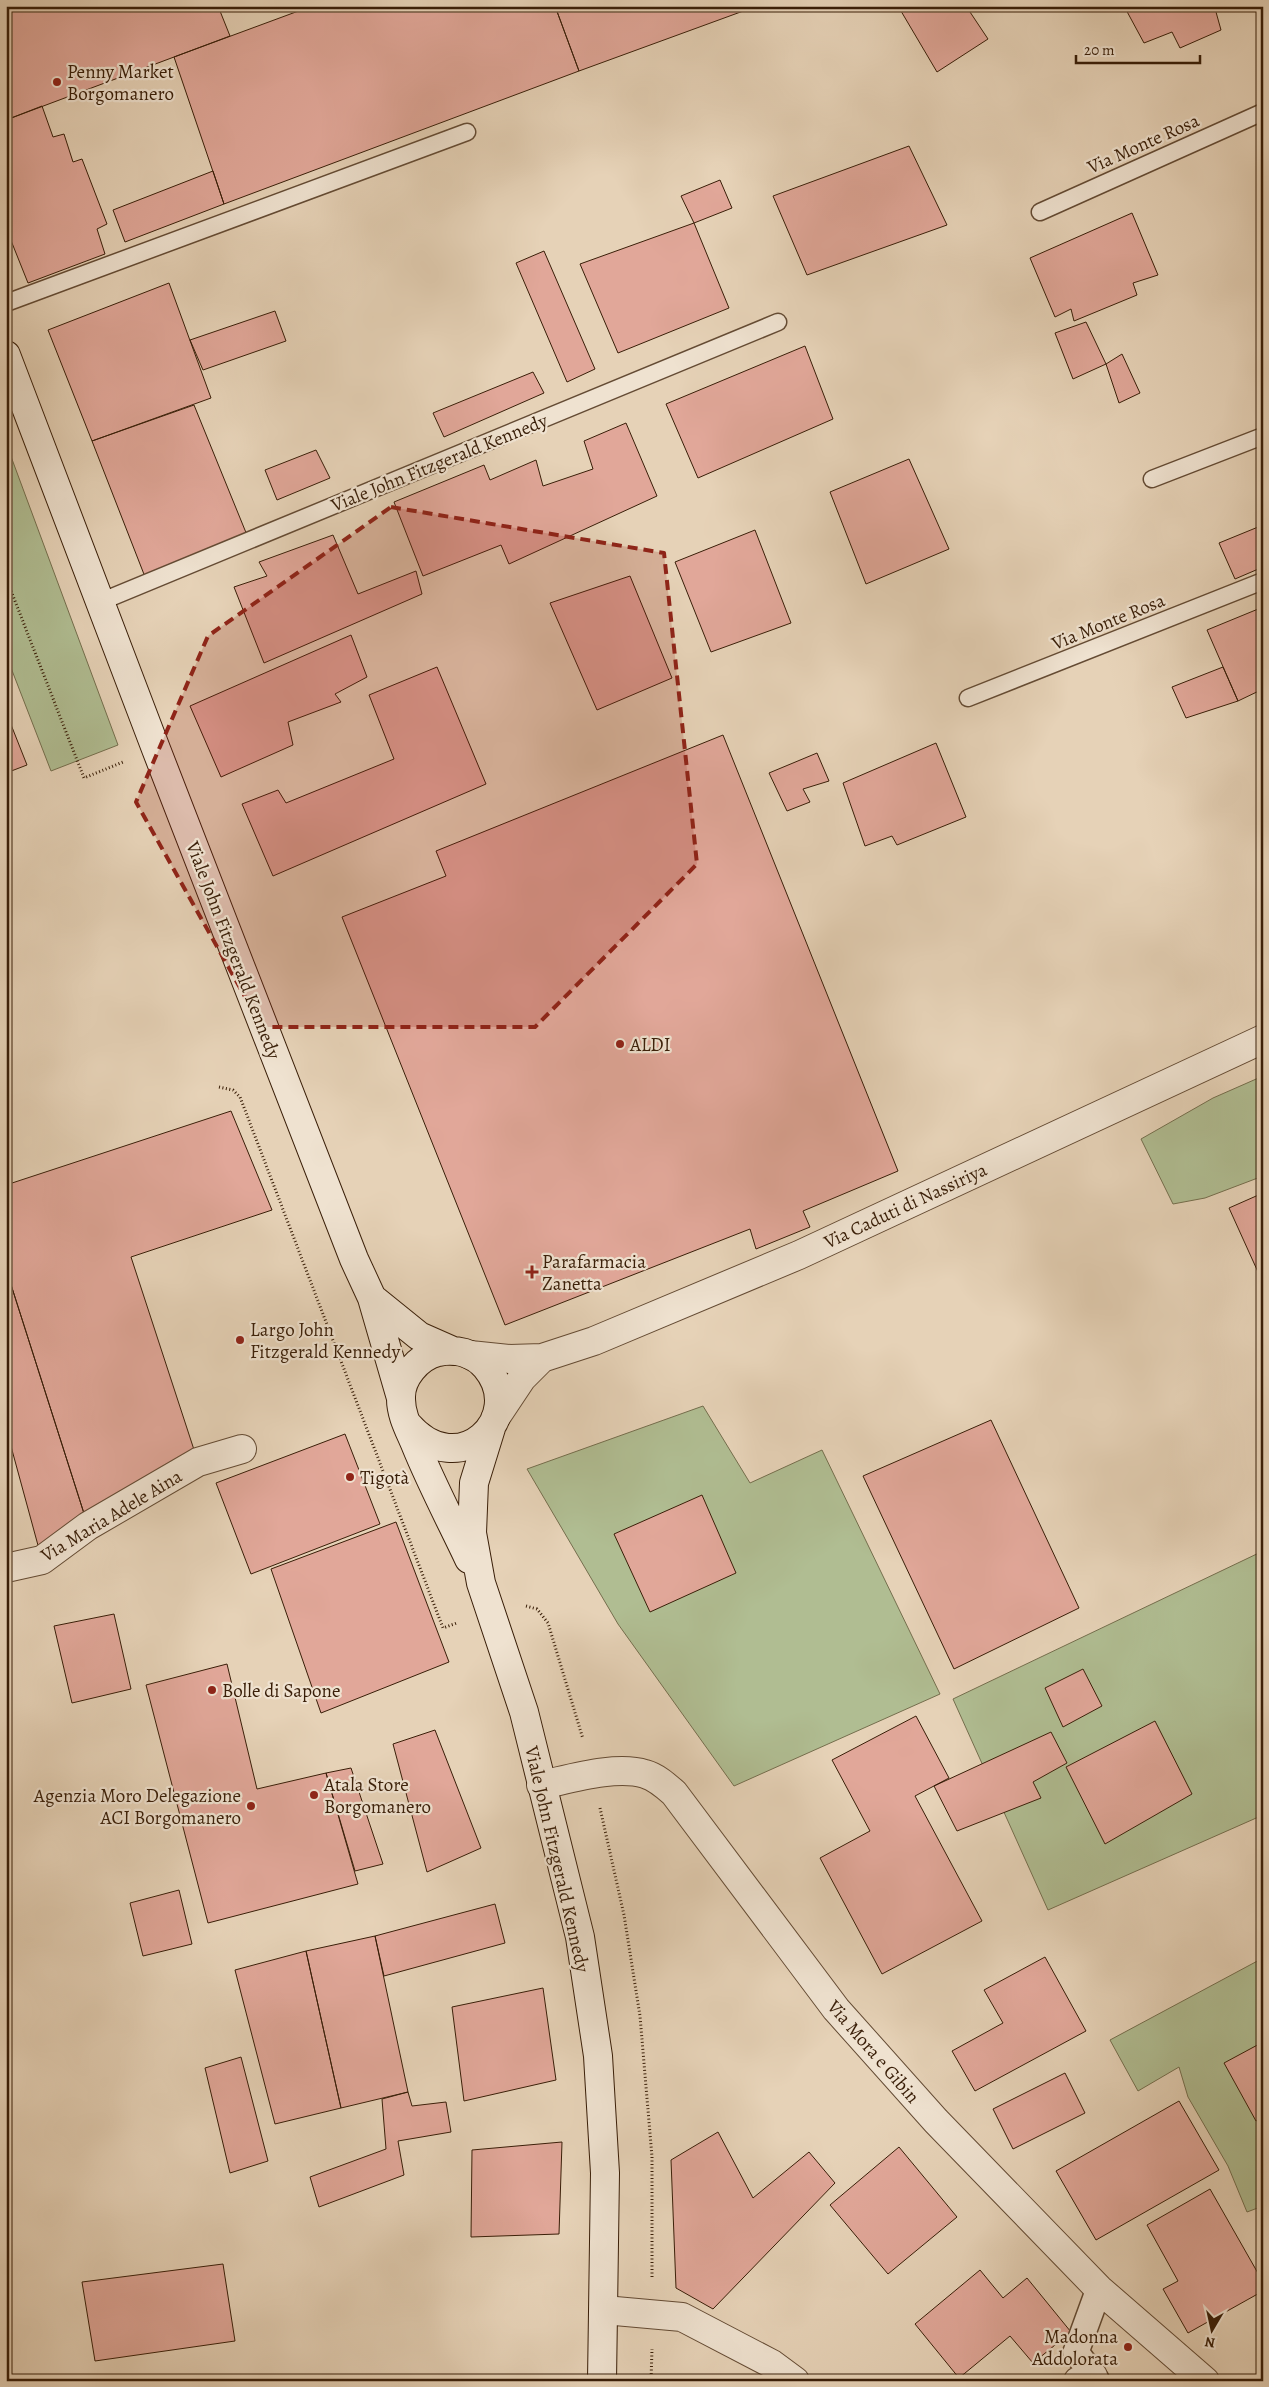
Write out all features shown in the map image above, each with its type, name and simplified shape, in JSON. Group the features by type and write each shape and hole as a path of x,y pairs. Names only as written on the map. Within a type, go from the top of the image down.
{"main road":[{"name":"Viale John Fitzgerald Kennedy","path":"6,355 156,749 351,1250 372,1298 401,1398 403,1415 432,1486 481,1583"},
{"name":"Via Caduti di Nassiriya","path":"461,1353 510,1359 542,1358 594,1341 799,1255 1263,1039"},
{"name":"Viale John Fitzgerald Kennedy","path":"372,1298 419,1336 461,1353 487,1369 497,1388 499,1402 474,1483 472,1533 481,1583 524,1712 580,1937 598,2056 605,2174 602,2381"},
{"path":"401,1398 404,1382 412,1369 423,1358 438,1352 461,1353"},
{"name":"Via Caduti di Nassiriya","path":"494,1422 522,1378 542,1358"},
{"path":"408,1426 418,1438 433,1446 449,1449 465,1446 480,1439 494,1422"},
{"name":"Via Maria Adele Aina","path":"6,1568 42,1560 88,1526 198,1462 242,1448"},
{"name":"Via Mora e Gibin","path":"541,1785 593,1775 631,1771 659,1780 674,1793 836,2009 936,2121 1098,2289 1205,2381"},
{"path":"604,2310 682,2317 772,2364 795,2381"}],"street":[{"path":"1089,2379 1076,2352 1098,2289"}],"lane":[{"name":"Via Monte Rosa","path":"1040,212 1263,112"},
{"path":"6,303 467,132"},
{"name":"Viale John Fitzgerald Kennedy","path":"100,602 778,322"},
{"path":"1152,479 1263,436"},
{"name":"Via Monte Rosa","path":"968,698 1263,581"}],"path":[{"path":"6,578 84,778 156,749"}],"highlighted area":[{"path":"391,507 664,553 697,864 535,1027 262,1027 136,802 208,636"}],"green space":[{"path":"6,443 118,745 51,771 6,655"},
{"path":"1263,1076 1263,1176 1205,1198 1173,1204 1141,1139 1213,1098"},
{"path":"703,1406 750,1483 822,1450 940,1694 734,1786 618,1624 527,1469"},
{"path":"1263,1551 1263,1815 1048,1910 953,1699"},
{"path":"1263,1958 1263,2206 1247,2212 1228,2166 1188,2097 1179,2067 1138,2091 1110,2040"}],"building":[{"name":"Penny Market Borgomanero","path":"6,6 218,6 230,36 6,120"},
{"path":"312,6 555,6 579,71 224,204 174,57"},
{"path":"555,6 757,6 579,71"},
{"path":"898,6 966,6 988,39 937,72"},
{"path":"1124,6 1228,6 1216,12 1221,30 1180,48 1172,32 1144,43"},
{"path":"42,106 53,137 64,134 73,162 82,159 107,224 97,229 105,254 28,283 6,228 6,120"},
{"path":"909,146 947,225 807,275 773,196"},
{"path":"213,171 224,204 125,242 113,210"},
{"path":"720,180 732,208 694,223 681,196"},
{"path":"1132,213 1158,275 1133,283 1137,295 1074,321 1071,309 1055,317 1030,258"},
{"path":"694,223 729,308 618,353 580,264"},
{"path":"544,251 595,369 567,382 516,263"},
{"path":"169,283 211,398 92,441 48,330"},
{"path":"275,311 286,341 203,370 190,340"},
{"path":"1086,322 1106,364 1073,379 1055,333"},
{"path":"805,346 833,419 698,478 666,404"},
{"path":"1122,354 1140,393 1119,403 1106,364"},
{"path":"533,372 544,393 444,437 433,413"},
{"path":"194,405 249,540 147,582 92,441"},
{"path":"626,423 657,496 509,564 501,545 423,576 394,502 484,465 490,480 536,460 543,486 593,469 584,441"},
{"path":"316,450 330,478 277,500 265,470"},
{"path":"909,459 949,549 866,584 830,492"},
{"path":"1263,525 1263,567 1235,579 1219,543"},
{"path":"755,530 791,623 711,652 675,562"},
{"path":"333,535 358,594 416,571 422,594 264,663 234,587 267,576 259,562"},
{"path":"630,576 672,678 597,710 550,603"},
{"path":"1263,607 1263,689 1238,701 1207,630"},
{"path":"351,635 367,677 335,694 341,702 288,722 293,745 221,777 190,706"},
{"path":"437,667 486,784 273,876 242,804 278,790 286,803 394,759 369,695"},
{"path":"1223,667 1238,701 1186,718 1172,687"},
{"path":"6,712 27,765 6,773"},
{"name":"ALDI","path":"723,735 898,1171 803,1211 810,1227 756,1249 750,1229 505,1325 342,917 446,876 436,851"},
{"path":"936,743 966,817 897,845 892,836 865,846 843,783"},
{"path":"817,753 829,781 803,789 810,802 787,811 769,773"},
{"path":"231,1111 272,1210 131,1257 198,1462 88,1526 6,1269 6,1185"},
{"path":"1263,1193 1263,1283 1229,1208"},
{"path":"6,1269 88,1526 42,1560 6,1428"},
{"path":"991,1420 1079,1608 954,1669 863,1476"},
{"path":"345,1434 380,1524 251,1574 216,1483"},
{"path":"702,1495 736,1573 650,1612 614,1534"},
{"path":"396,1522 449,1662 321,1713 271,1569"},
{"path":"114,1614 131,1689 72,1703 54,1626"},
{"path":"227,1664 257,1789 326,1773 358,1884 208,1923 146,1685"},
{"path":"1083,1669 1102,1706 1063,1727 1045,1688"},
{"path":"916,1716 949,1778 915,1796 982,1921 882,1974 820,1858 870,1831 832,1760"},
{"path":"1155,1721 1192,1794 1105,1844 1066,1767"},
{"path":"435,1730 481,1848 427,1872 393,1744"},
{"path":"1051,1732 1067,1763 1033,1782 1041,1798 957,1831 934,1786"},
{"path":"351,1768 383,1864 355,1871 326,1773"},
{"path":"179,1890 192,1944 143,1956 130,1903"},
{"path":"495,1904 505,1943 384,1976 375,1936"},
{"path":"375,1936 408,2092 341,2108 306,1951"},
{"path":"306,1951 341,2108 275,2124 235,1970"},
{"path":"1045,1957 1086,2031 975,2091 952,2051 1003,2023 984,1990"},
{"path":"543,1988 556,2080 464,2101 452,2007"},
{"path":"1263,2042 1263,2117 1256,2121 1224,2063"},
{"path":"241,2057 268,2161 230,2173 205,2068"},
{"path":"1065,2073 1085,2113 1013,2149 993,2109"},
{"path":"408,2092 412,2106 446,2102 451,2132 398,2141 404,2175 319,2207 310,2177 386,2149 382,2099"},
{"path":"1179,2101 1219,2170 1096,2240 1056,2171"},
{"path":"718,2132 753,2198 809,2152 835,2183 713,2309 676,2288 671,2160"},
{"path":"562,2142 559,2234 471,2237 472,2150"},
{"path":"899,2147 957,2217 888,2274 830,2205"},
{"path":"1210,2189 1263,2282 1263,2291 1188,2333 1163,2289 1178,2281 1147,2225"},
{"path":"223,2264 235,2341 95,2361 82,2282"},
{"path":"980,2270 1003,2298 1027,2278 1071,2332 1033,2363 1010,2336 959,2378 915,2324"}],"place":[{"name":"Penny Market Borgomanero","path":"57,82"},
{"name":"ALDI","path":"620,1044"},
{"name":"Parafarmacia Zanetta","path":"532,1272"},
{"name":"Largo John Fitzgerald Kennedy","path":"240,1340"},
{"name":"Tigotà","path":"350,1477"},
{"name":"Bolle di Sapone","path":"212,1690"},
{"name":"Atala Store Borgomanero","path":"314,1795"},
{"name":"Agenzia Moro Delegazione ACI Borgomanero","path":"251,1806"},
{"name":"Madonna Addolorata","path":"1128,2347"}]}
